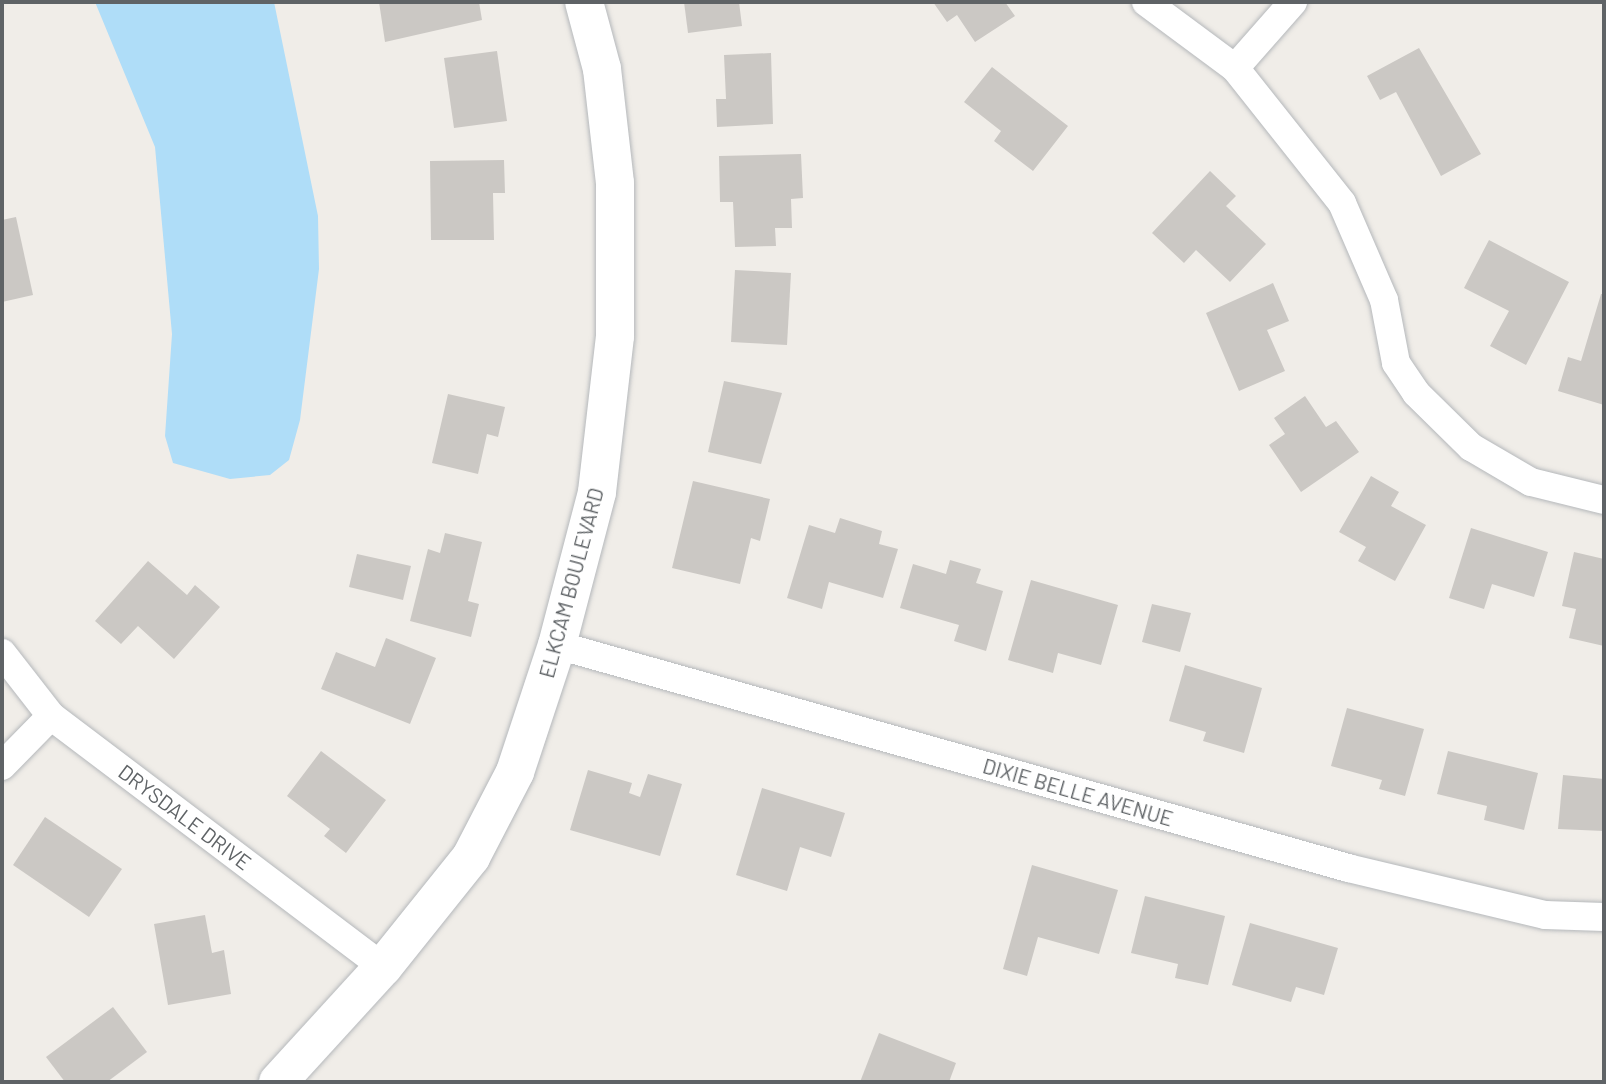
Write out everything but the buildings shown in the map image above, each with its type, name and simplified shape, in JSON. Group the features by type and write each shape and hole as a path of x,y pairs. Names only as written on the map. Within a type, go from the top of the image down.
{"street":[{"name":"ELKCAM BOULEVARD","path":"278,1082 383,967 471,857 514,772 557,645 597,492 615,336 615,183 602,69 584,2"},
{"path":"1146,2 1235,68 1342,203 1384,300 1396,363 1416,393 1471,447 1531,482 1604,500"},
{"path":"1235,68 1293,2"},
{"name":"DIXIE BELLE AVENUE","path":"557,645 1348,868 1545,915 1604,917"},
{"name":"DRYSDALE DRIVE","path":"2,653 51,716 383,967"},
{"path":"2,766 51,716"}],"water":[{"path":"95,2 274,2 318,216 319,269 300,420 289,460 270,475 230,479 173,463 165,436 172,334 155,147"}]}
